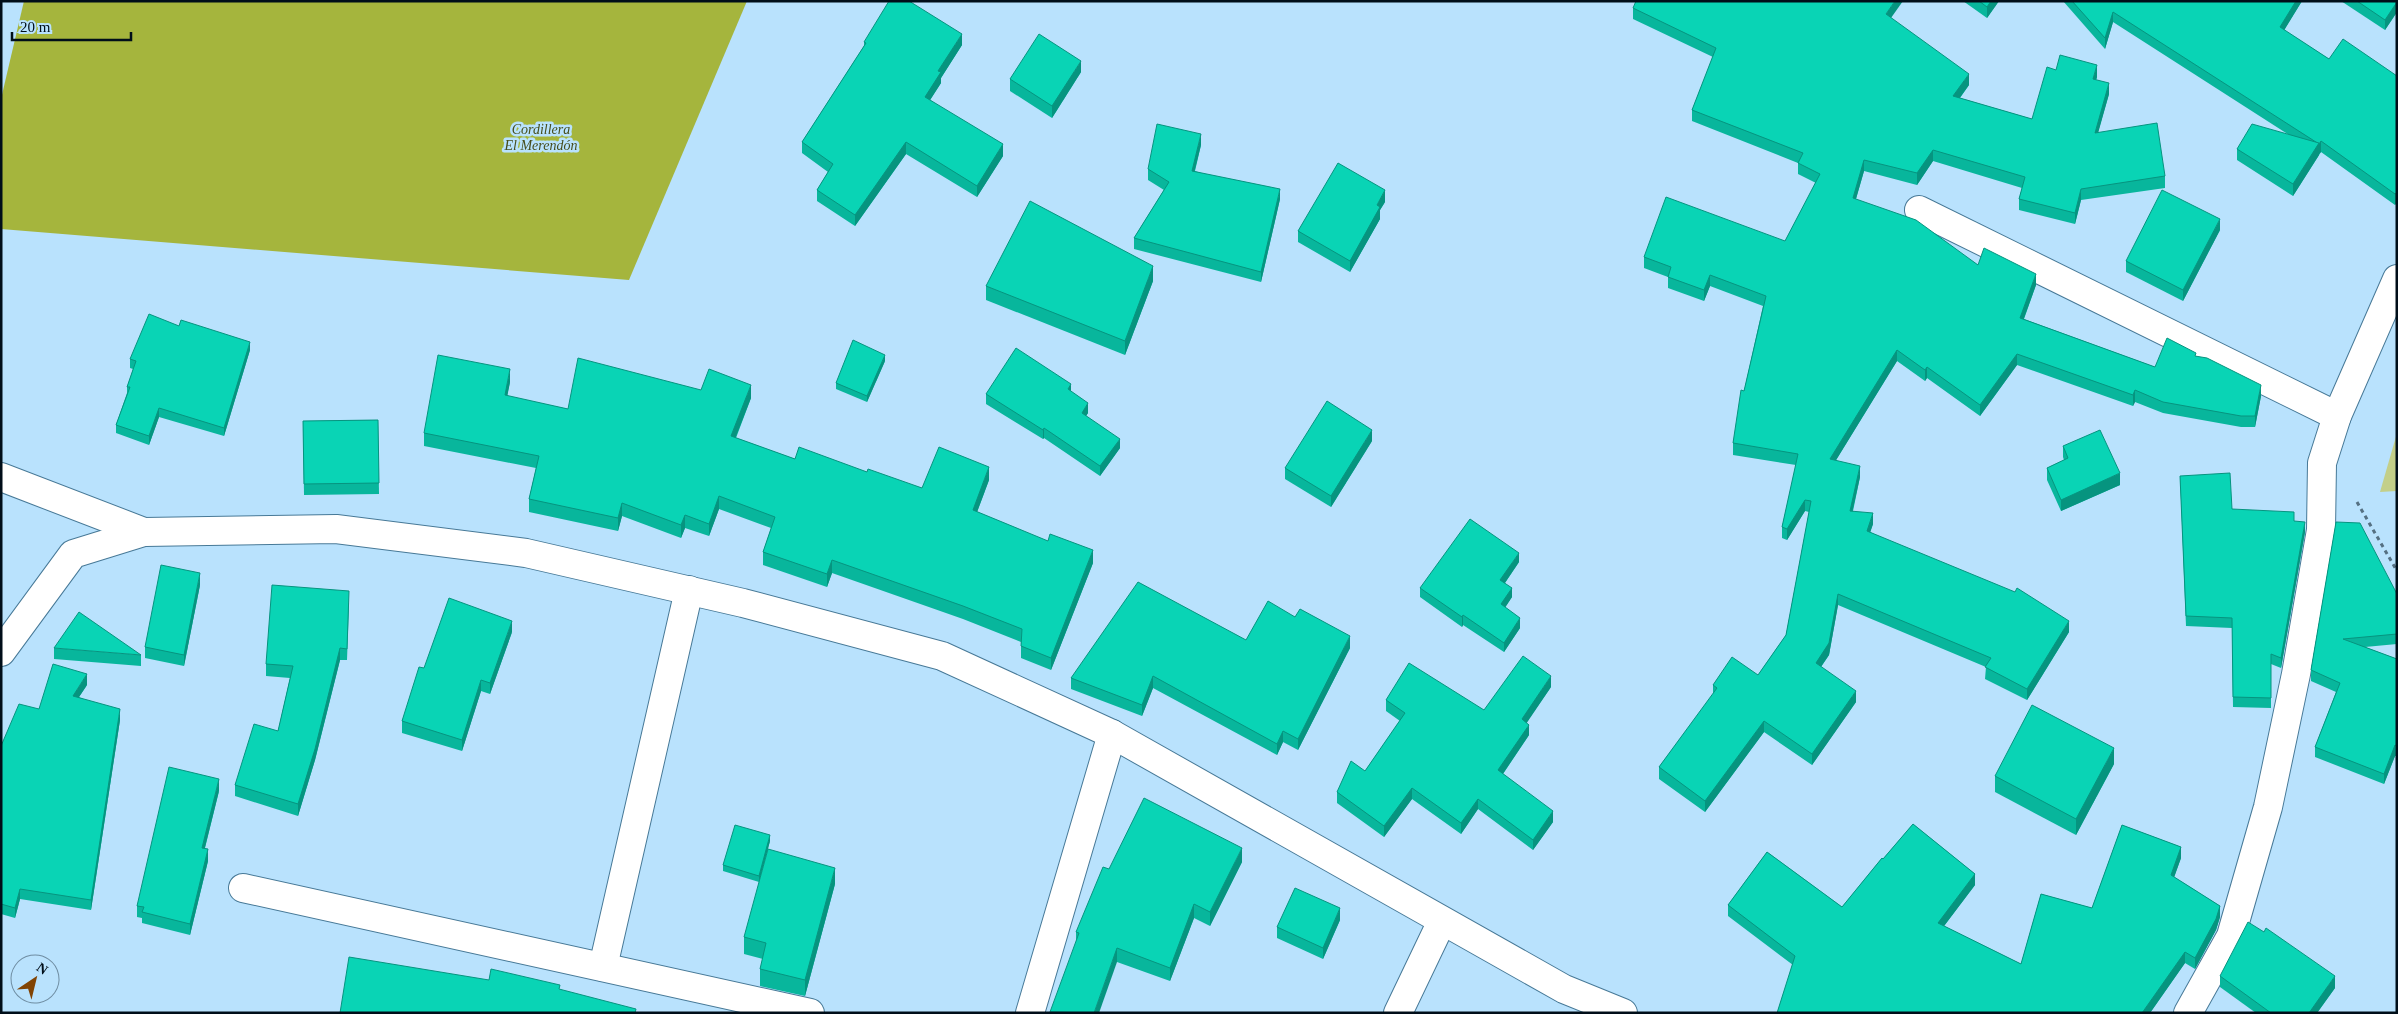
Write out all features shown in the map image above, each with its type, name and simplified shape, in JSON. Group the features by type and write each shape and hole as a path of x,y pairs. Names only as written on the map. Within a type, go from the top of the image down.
{"street":[{"path":"1920,210 2338,416"},
{"path":"2188,1013 2231,936 2268,807 2296,674 2321,530 2322,463 2338,416 2397,280"},
{"path":"1,477 144,532"},
{"path":"1,652 73,554 144,532 336,529 526,553 689,590 942,656 1112,734 1564,989 1623,1013"},
{"path":"603,967 689,590"},
{"path":"1030,1013 1112,734"},
{"path":"243,888 810,1013"},
{"path":"1398,1013 1442,921"}],"path":[{"path":"2322,463 2357,502 2397,571"}],"green space":[{"name":"Cordillera El Merendón","path":"24,1 747,1 629,280 1,229 1,99"},
{"path":"2397,433 2397,491 2380,492"}],"building":[{"path":"889,1 909,1 962,34 938,71 941,72 925,97 1003,144 977,186 906,142 855,215 817,190 833,164 802,142 866,43 864,42"},
{"path":"1636,1 1895,1 1886,14 1969,74 1953,96 2032,119 2047,67 2056,70 2060,55 2097,65 2093,79 2109,83 2095,133 2157,123 2165,176 2081,189 2075,213 2019,199 2025,177 1933,150 1917,173 1864,160 1853,198 1916,220 1978,265 1984,248 2036,274 2020,318 2155,367 2167,338 2196,353 2195,356 2207,358 2261,385 2255,416 2241,416 2163,402 2135,390 2133,395 2017,354 1980,405 1927,367 1925,370 1897,350 1830,459 1860,466 1850,511 1873,513 1867,531 2015,592 2017,588 2069,621 2027,689 1985,667 1991,658 1838,594 1829,643 1816,663 1856,691 1812,754 1764,721 1705,801 1659,767 1717,688 1713,685 1732,657 1758,675 1786,635 1811,501 1805,500 1787,529 1782,527 1798,454 1733,443 1741,390 1744,391 1766,296 1710,275 1704,290 1668,277 1671,267 1644,257 1666,197 1785,241 1820,174 1798,163 1803,153 1692,110 1716,48 1633,8"},
{"path":"1979,1 1991,1 1987,7"},
{"path":"2072,1 2296,1 2280,27 2329,59 2343,39 2397,76 2397,192 2395,194 2321,141 2319,144 2113,12 2105,38"},
{"path":"2357,1 2397,1 2397,2 2385,20"},
{"path":"1039,34 1081,61 1052,106 1010,79"},
{"path":"1157,124 1201,134 1192,171 1280,189 1261,272 1134,238 1169,182 1148,169"},
{"path":"2252,124 2319,143 2293,184 2237,149"},
{"path":"1338,163 1385,190 1377,205 1380,207 1350,261 1298,231"},
{"path":"2162,190 2220,219 2183,290 2126,261"},
{"path":"1030,201 1153,266 1125,341 986,286"},
{"path":"149,314 179,326 181,320 250,342 224,428 159,408 149,436 116,425 130,387 127,387 136,361 130,359"},
{"path":"853,340 885,355 867,396 836,383"},
{"path":"1016,348 1071,384 1068,389 1088,403 1082,413 1120,439 1100,466 1044,428 1043,430 986,394"},
{"path":"438,355 510,369 505,395 568,409 578,358 701,390 709,369 751,385 731,436 795,459 799,447 867,472 868,469 922,488 939,447 989,467 973,510 1048,541 1050,534 1093,550 1051,658 1021,646 1022,629 963,606 832,560 827,574 763,552 775,517 719,496 709,524 685,515 681,525 622,503 618,518 529,499 539,456 424,433"},
{"path":"1327,401 1372,430 1331,496 1285,468"},
{"path":"378,420 379,483 304,484 303,421"},
{"path":"2100,430 2120,473 2061,500 2047,468 2068,458 2063,446"},
{"path":"2230,473 2232,509 2294,512 2294,521 2305,522 2281,658 2271,654 2271,698 2233,697 2232,618 2186,616 2180,476"},
{"path":"1470,519 1519,553 1500,580 1512,588 1501,604 1520,618 1504,643 1420,588"},
{"path":"2336,522 2360,523 2397,594 2397,634 2343,639 2397,659 2397,746 2395,745 2384,774 2315,747 2340,683 2311,670"},
{"path":"161,565 200,573 184,655 145,647"},
{"path":"1138,582 1246,640 1268,601 1295,617 1300,609 1350,636 1298,739 1283,731 1277,744 1153,676 1142,705 1071,678"},
{"path":"272,585 349,591 347,649 340,648 315,749 298,804 235,785 254,724 278,731 293,666 266,664"},
{"path":"449,598 512,621 490,683 481,680 462,740 402,721 419,667 424,668"},
{"path":"79,612 141,655 54,648"},
{"path":"1523,656 1551,676 1522,719 1529,725 1498,770 1553,811 1533,840 1478,799 1461,823 1412,788 1384,826 1337,792 1351,761 1365,771 1405,713 1386,700 1409,663 1484,710"},
{"path":"53,664 87,674 73,696 120,709 91,900 20,889 15,908 1,904 1,746 19,704 39,709"},
{"path":"2032,705 2114,748 2076,819 1995,776"},
{"path":"169,767 219,779 202,848 208,849 190,924 142,912 144,907 137,906"},
{"path":"1144,798 1242,848 1210,912 1194,904 1170,968 1117,948 1094,1013 1050,1012 1079,933 1076,932 1103,867 1109,869"},
{"path":"1913,824 1975,874 1938,923 2021,964 2041,894 2092,908 2122,825 2181,847 2171,875 2220,906 2216,919 2195,958 2185,952 2142,1013 1777,1013 1795,956 1728,905 1767,852 1842,907"},
{"path":"735,825 770,835 759,876 723,865"},
{"path":"768,849 835,868 805,980 760,969 766,943 744,937"},
{"path":"1295,888 1340,908 1323,948 1277,927"},
{"path":"2248,922 2264,932 2266,928 2335,976 2309,1013 2271,1013 2220,976"},
{"path":"349,957 489,980 491,969 560,985 559,989 636,1009 635,1013 340,1013"}]}
